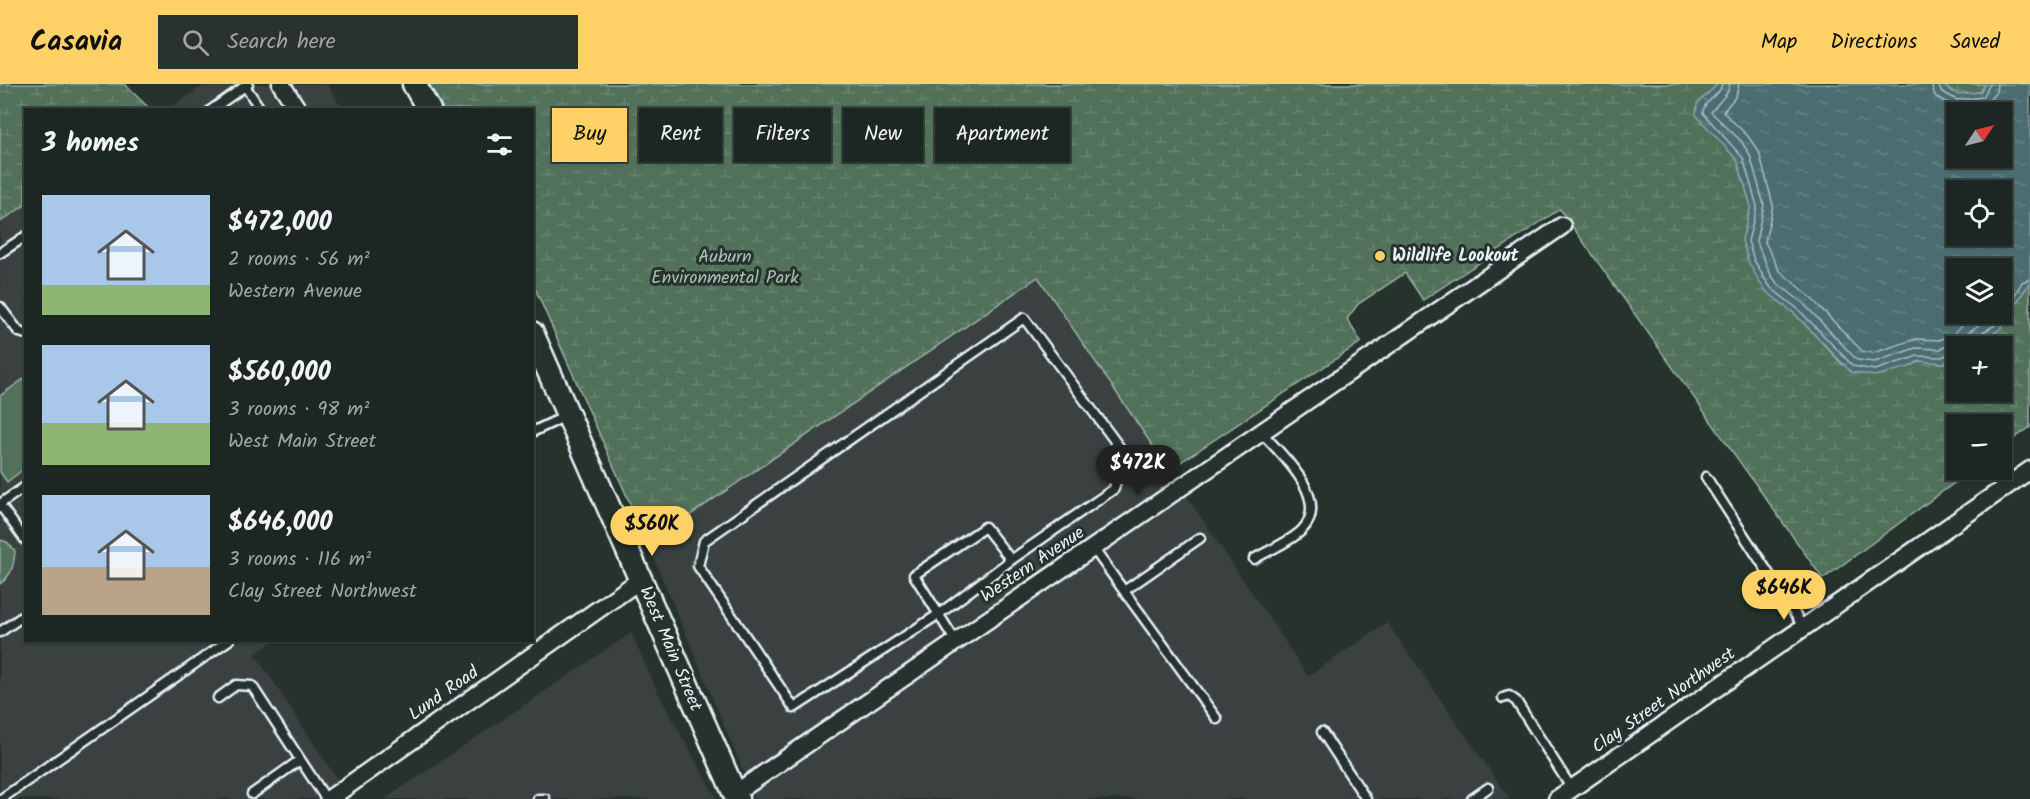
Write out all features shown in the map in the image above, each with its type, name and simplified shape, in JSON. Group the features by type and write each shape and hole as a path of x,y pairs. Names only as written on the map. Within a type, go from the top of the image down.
{"main road":[{"path":"414,84 428,108"},
{"name":"West Main Street","path":"534,337 735,797"}],"street":[{"path":"280,84 297,108"},
{"name":"Western Avenue","path":"735,797 956,642 1562,226"},
{"name":"Clay Street Northwest","path":"1557,799 2030,470"},
{"name":"Lund Road","path":"327,799 640,580"}],"lane":[{"path":"214,108 247,85 260,108"},
{"path":"0,253 24,237"},
{"path":"0,307 19,332 24,333"},
{"path":"1024,318 1122,452 1114,489 1011,560 939,614 794,708 698,566 704,541 1024,318"},
{"path":"534,431 569,414"},
{"path":"1254,559 1302,530 1309,519 1311,503 1291,462 1261,432"},
{"path":"1706,477 1804,628"},
{"path":"24,487 0,504 24,538"},
{"path":"956,642 914,575 985,527 1011,560"},
{"path":"1124,591 1200,538"},
{"path":"1093,548 1217,720"},
{"path":"0,632 24,615"},
{"path":"1,799 226,642"},
{"path":"218,698 236,685 252,686 327,799"},
{"path":"1503,698 1509,696 1516,701 1572,789"},
{"path":"1322,732 1366,799"},
{"path":"252,794 300,760"},
{"path":"1472,799 1488,788"},
{"path":"538,799 545,799"}],"shaded area":[{"path":"206,84 327,84 341,108 171,108"},
{"path":"24,206 24,642 272,642 255,654 350,799 0,799 0,222"},
{"path":"1038,276 1308,676 1387,623 1510,799 755,799 648,544"},
{"path":"631,633 658,693 717,799 385,799"}],"green space":[{"path":"0,84 124,84 149,108 24,108 24,206 0,222"},
{"name":"Auburn Environmental Park","path":"429,84 1718,84 1697,104 1737,160 1751,206 1742,240 1749,263 1767,292 1794,313 1843,365 1909,367 1920,361 1946,362 1946,402 2012,402 2012,336 1988,336 1999,330 2003,324 2012,324 2012,310 2030,282 2030,427 2012,440 2012,414 1946,414 1946,480 1958,480 1823,579 1560,209 1423,300 1405,273 1358,304 1347,319 1361,342 1169,470 1038,277 648,544 534,286 534,108 442,108"},
{"path":"1940,84 1985,84 1981,92 1957,94"},
{"path":"24,379 24,469 7,482 0,472 0,396"},
{"path":"0,540 7,542 15,551 12,569 0,584"}],"water":[{"path":"1718,84 1940,84 1957,94 1980,92 1985,84 2030,84 2030,282 2012,310 2012,258 1946,258 1946,324 2003,324 1999,330 1988,336 1946,336 1946,362 1944,363 1920,361 1909,367 1875,376 1851,372 1794,313 1767,292 1760,283 1749,263 1742,240 1751,206 1737,160 1696,115 1697,104"}],"place":[{"name":"Wildlife Lookout","path":"1380,256"}]}
